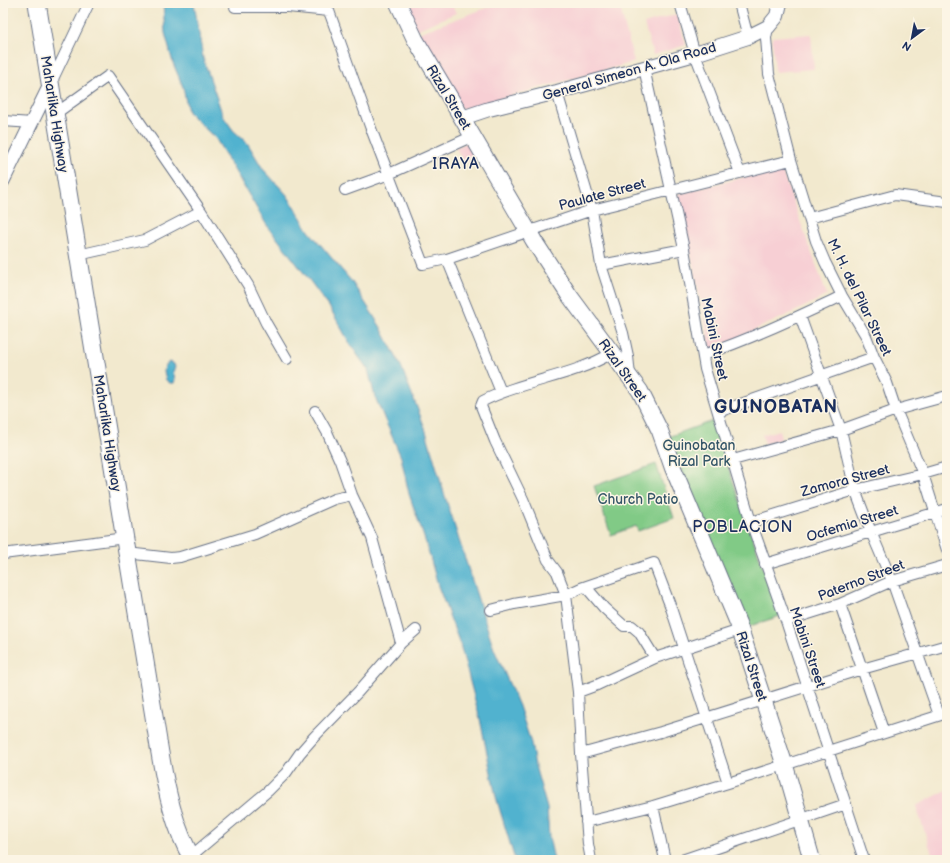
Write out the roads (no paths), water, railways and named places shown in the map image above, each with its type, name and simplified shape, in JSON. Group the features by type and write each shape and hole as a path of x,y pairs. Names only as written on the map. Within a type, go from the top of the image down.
{"highway":[{"name":"Maharlika Highway","path":"37,3 164,776 173,811 190,859"}],"main road":[{"name":"Rizal Street","path":"398,3 415,39 528,231 569,295 640,391 660,431 667,454 740,630 785,766 812,860"},
{"path":"768,27 777,16 780,3"},
{"name":"General Simeon A. Ola Road","path":"462,118 489,109 695,54 748,37 768,27"}],"street":[{"path":"3,181 89,3"},
{"path":"680,3 695,54 740,173"},
{"path":"739,3 748,37"},
{"path":"235,6 288,7 329,11 359,98 389,174"},
{"name":"M. H. del Pilar Street","path":"768,27 766,38 769,74 791,160 809,218 825,262 842,296 866,336 874,357 887,383 896,410 923,474 947,550"},
{"name":"Mabini Street","path":"644,68 684,249 705,369 751,522 786,621 864,860"},
{"path":"55,114 108,76 201,211 248,285 266,323 287,359"},
{"path":"557,92 592,210 601,265 623,333 628,356 630,376"},
{"path":"3,121 32,123"},
{"path":"345,190 389,174 473,136"},
{"name":"Paulate Street","path":"389,174 423,264 447,259 592,210 791,160"},
{"path":"809,218 895,195 947,202"},
{"path":"78,255 145,240 201,211"},
{"path":"601,265 684,249"},
{"path":"447,259 501,392"},
{"path":"703,355 729,347 842,296"},
{"path":"586,822 653,806 785,766 943,714 855,490 841,430 800,316"},
{"path":"592,860 588,844 586,822 578,692 566,595 557,572 548,560 523,498 481,406 483,401 501,392 588,365 612,353"},
{"path":"718,412 874,357"},
{"path":"733,460 841,430 896,410 947,396"},
{"path":"316,411 340,461 352,495 372,538 401,643"},
{"name":"Zamora Street","path":"751,522 855,490 923,474 947,466"},
{"path":"3,554 126,546 171,558 180,557 255,534 334,499 352,495"},
{"name":"Ocfemia Street","path":"765,564 947,509"},
{"path":"491,610 514,604 566,595 654,563 684,648 728,783"},
{"name":"Paterno Street","path":"786,621 840,604 892,581 947,565"},
{"path":"586,587 604,608 624,626 632,626 639,632 655,658"},
{"path":"840,604 884,733"},
{"path":"190,859 281,778 314,737 358,692 401,643 416,630"},
{"path":"578,692 597,685 655,658 740,630"},
{"path":"581,754 661,732 862,669 947,645"},
{"path":"682,860 846,804"},
{"path":"653,806 665,860"}],"water":[{"path":"163,3 194,3 203,58 223,116 233,130 248,144 263,169 287,195 309,231 352,282 380,326 401,366 425,428 444,493 494,649 519,706 531,743 535,766 547,808 549,837 554,860 515,860 496,797 480,719 460,644 438,586 427,546 409,494 401,457 375,397 368,370 350,344 330,308 266,224 216,139 188,112 183,87 173,63 165,33"},
{"path":"169,362 174,364 175,368 173,371 175,379 174,383 170,383 166,380 164,368"}],"district":[{"name":"IRAYA","path":"456,163"},
{"name":"GUINOBATAN","path":"776,407"},
{"name":"POBLACION","path":"743,526"}],"park label":[{"name":"Guinobatan Rizal Park","path":"699,454"},
{"name":"Church Patio","path":"638,499"}]}
